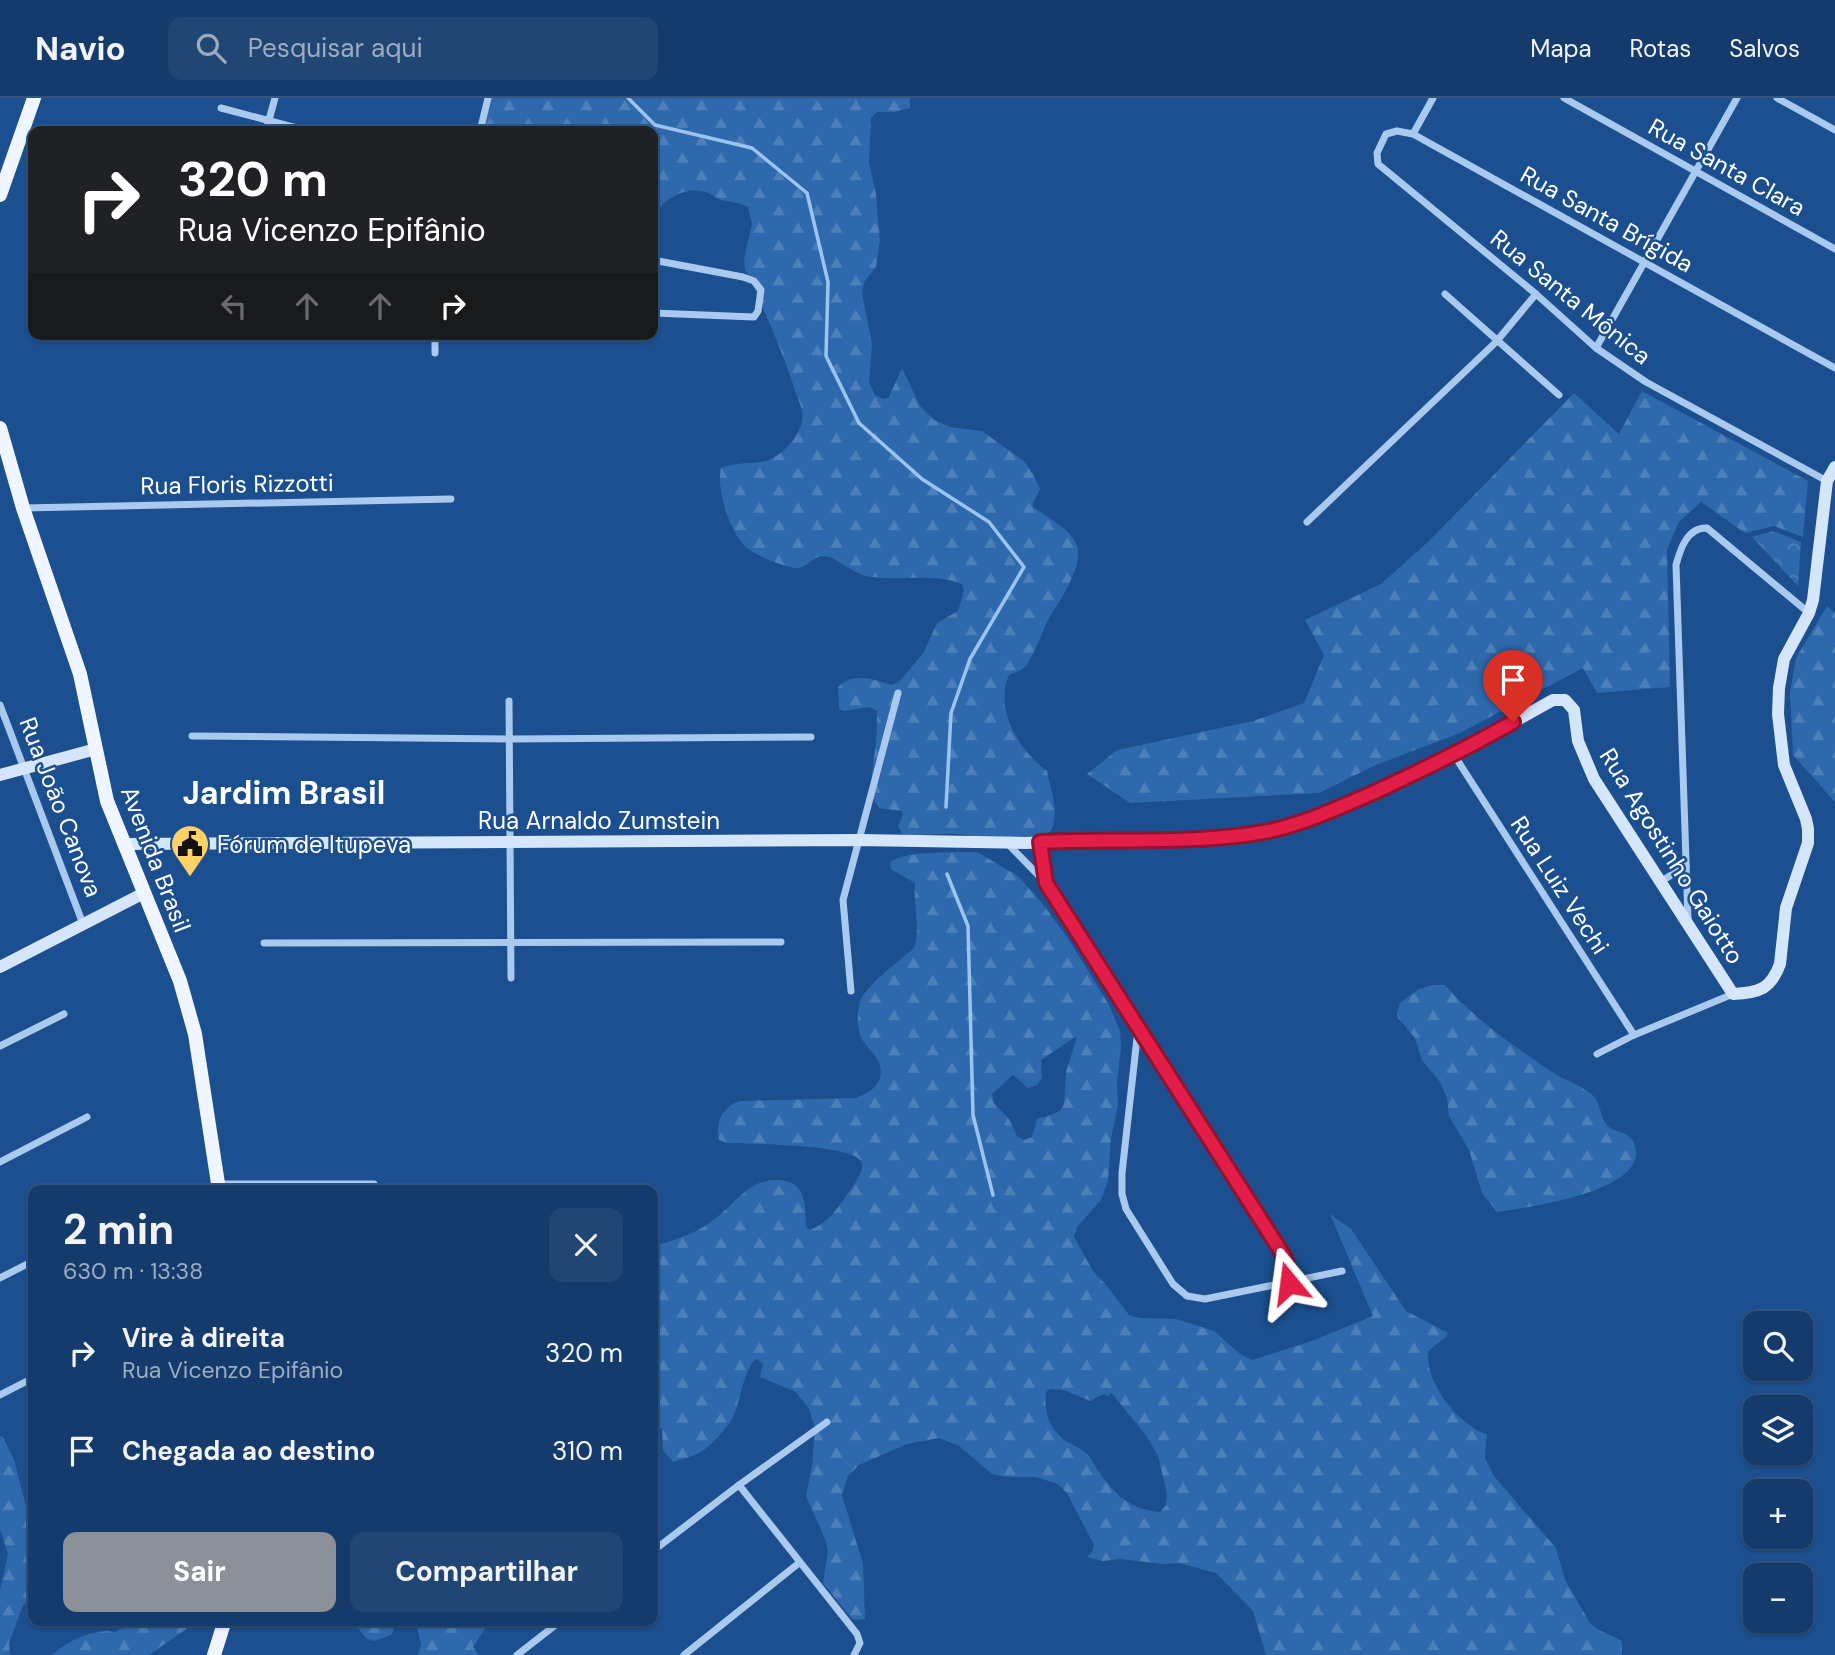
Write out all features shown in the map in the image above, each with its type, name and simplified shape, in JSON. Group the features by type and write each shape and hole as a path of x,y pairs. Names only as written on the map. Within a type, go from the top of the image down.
{"main road":[{"path":"0,195 34,98"},
{"name":"Avenida Brasil","path":"0,428 23,508 80,674 107,801 180,981 195,1034 219,1185"},
{"path":"214,1655 223,1626"}],"street":[{"path":"268,126 275,98"},
{"path":"481,126 488,98"},
{"path":"1413,134 1433,98"},
{"name":"Rua Santa Clara","path":"1564,98 1835,249"},
{"path":"1596,348 1737,98"},
{"path":"1777,98 1835,130"},
{"path":"221,108 288,126"},
{"name":"Rua Santa Mônica","path":"1413,134 1397,131 1386,134 1377,153 1378,164 1536,294 1596,348 1646,382 1827,481"},
{"name":"Rua Santa Brígida","path":"1413,134 1835,368"},
{"path":"658,261 744,277 754,281 761,290 758,311 754,317 658,313"},
{"path":"1445,294 1559,396"},
{"path":"1307,522 1497,341 1536,294"},
{"path":"435,340 435,353"},
{"path":"1597,1054 1634,1035 1733,994 1749,994 1763,989 1774,978 1780,964 1786,908 1808,843 1808,829 1784,765 1778,714 1779,688 1784,659 1814,600 1827,481 1835,467"},
{"name":"Rua Floris Rizzotti","path":"23,508 451,499"},
{"path":"1688,927 1676,565 1680,546 1701,528 1707,528 1809,613"},
{"path":"851,991 844,900 898,693"},
{"name":"Rua Arnaldo Zumstein","path":"124,844 860,840 1008,843 1224,837 1271,830 1310,820 1454,755 1553,701 1564,700"},
{"name":"Rua Agostinho Gaiotto","path":"1564,700 1574,710 1578,741 1594,779 1733,994"},
{"path":"509,701 511,978"},
{"name":"Rua João Canova","path":"0,705 83,924"},
{"path":"192,736 510,739 811,737"},
{"path":"0,775 96,749"},
{"name":"Rua Luiz Vechi","path":"1454,755 1634,1035"},
{"path":"1040,842 1046,883"},
{"path":"1008,843 1046,883 1284,1256 1289,1270 1289,1283"},
{"path":"1660,883 1686,866"},
{"name":"Rua João Canova","path":"0,967 144,893"},
{"path":"264,943 781,942"},
{"path":"0,1046 64,1014"},
{"path":"1138,1029 1122,1194 1126,1209 1173,1283 1187,1296 1205,1299 1342,1271"},
{"path":"0,1162 87,1117"},
{"path":"322,1185 374,1184"},
{"path":"0,1278 28,1264"},
{"path":"0,1395 28,1381"},
{"path":"658,1547 827,1422"},
{"path":"739,1485 857,1634 860,1643 855,1654"},
{"path":"684,1655 799,1563"},
{"path":"517,1655 554,1626"}],"green space":[{"path":"490,98 910,98 910,108 895,112 877,112 871,118 869,162 876,194 880,241 876,267 864,282 862,293 872,344 869,382 875,395 883,399 889,397 902,368 920,406 934,420 950,427 982,431 1025,462 1040,489 1033,507 1065,529 1077,546 1077,564 1069,584 1027,664 1009,675 1005,688 1007,715 1012,728 1027,752 1047,771 1055,816 1051,830 1044,836 1021,840 957,834 902,834 898,826 902,811 879,808 872,793 877,711 870,707 843,711 839,708 838,687 844,682 857,678 891,685 899,682 924,652 937,623 958,611 964,591 962,584 929,578 865,576 824,556 803,567 790,567 750,550 735,532 722,499 721,468 767,461 778,455 795,437 801,426 802,416 782,354 745,269 744,259 752,224 748,207 721,200 706,192 690,191 669,199 658,210 658,126 482,126"},
{"path":"1642,391 1808,481 1803,537 1774,526 1745,533 1701,502 1679,522 1667,549 1670,687 1597,693 1583,668 1460,733 1376,765 1319,793 1130,803 1087,774 1117,750 1253,721 1304,703 1324,655 1305,620 1381,584 1429,541 1574,393 1619,434"},
{"path":"1773,531 1801,542 1798,586 1752,537"},
{"path":"1827,606 1835,613 1835,802 1793,755 1790,693 1796,658"},
{"path":"977,852 1018,876 1069,940 1109,1005 1120,1031 1118,1105 1111,1138 1108,1181 1101,1200 1077,1227 1074,1237 1093,1271 1129,1315 1176,1319 1214,1331 1239,1353 1252,1360 1312,1341 1373,1316 1330,1214 1351,1229 1406,1311 1448,1333 1428,1351 1428,1363 1438,1389 1465,1422 1487,1434 1485,1458 1494,1476 1556,1548 1565,1580 1590,1623 1622,1641 1622,1655 1266,1655 1253,1611 1216,1573 1179,1563 1120,1559 1103,1561 1087,1557 1094,1545 1067,1493 1058,1484 1036,1477 992,1474 959,1446 939,1438 907,1444 859,1465 848,1476 842,1495 863,1564 865,1619 853,1620 823,1583 828,1551 806,1496 815,1428 809,1409 796,1392 760,1377 763,1364 757,1359 749,1368 736,1411 724,1430 704,1450 673,1462 663,1450 662,1428 658,1428 658,1244 702,1228 743,1193 762,1182 786,1181 798,1187 804,1199 806,1227 810,1230 829,1218 838,1208 860,1175 860,1160 837,1151 818,1148 727,1143 719,1140 719,1121 724,1111 740,1101 855,1098 876,1086 881,1070 877,1059 860,1035 860,1002 875,981 914,948 917,932 915,883 891,869 890,862 907,856","holes":["1077,1037 1066,1072 1064,1104 1061,1110 1037,1119 1032,1137 1024,1140 1017,1136 1009,1119 994,1103 992,1094 1013,1075 1028,1088 1037,1085 1042,1078 1041,1060","1050,1389 1064,1390 1090,1401 1111,1393 1147,1437 1158,1456 1167,1494 1166,1505 1160,1512 1141,1508 1125,1500 1105,1480 1087,1454 1062,1438 1052,1427 1046,1407 1046,1392"]},
{"path":"1445,985 1469,1010 1513,1045 1594,1096 1607,1125 1633,1141 1635,1158 1626,1173 1584,1194 1497,1212 1482,1193 1469,1150 1449,1116 1447,1098 1440,1082 1422,1060 1415,1038 1398,1018 1400,1003 1419,989"},
{"path":"0,1436 14,1460 28,1509 28,1604 23,1605 9,1643 10,1655 0,1655 0,1590 8,1554 0,1529"},
{"path":"129,1626 191,1626 149,1655 52,1655 81,1637"},
{"path":"356,1626 395,1626 392,1634 377,1640 372,1641"},
{"path":"417,1626 487,1626 473,1647 479,1655 418,1655 421,1645"}],"waterway":[{"path":"628,98 655,125 752,148 807,193 828,282 826,356 859,423 922,479 989,522 1024,567 970,659 951,713 946,807"},
{"path":"947,874 968,926 973,1115 993,1195"}],"place":[{"name":"Fórum de Itupeva","path":"190,878"}],"district":[{"name":"Jardim Brasil","path":"284,793"}],"route":[{"path":"1289,1283 1289,1270 1284,1256 1046,883 1040,842 1201,838 1271,830 1310,820 1367,795 1454,755 1513,722"}]}
